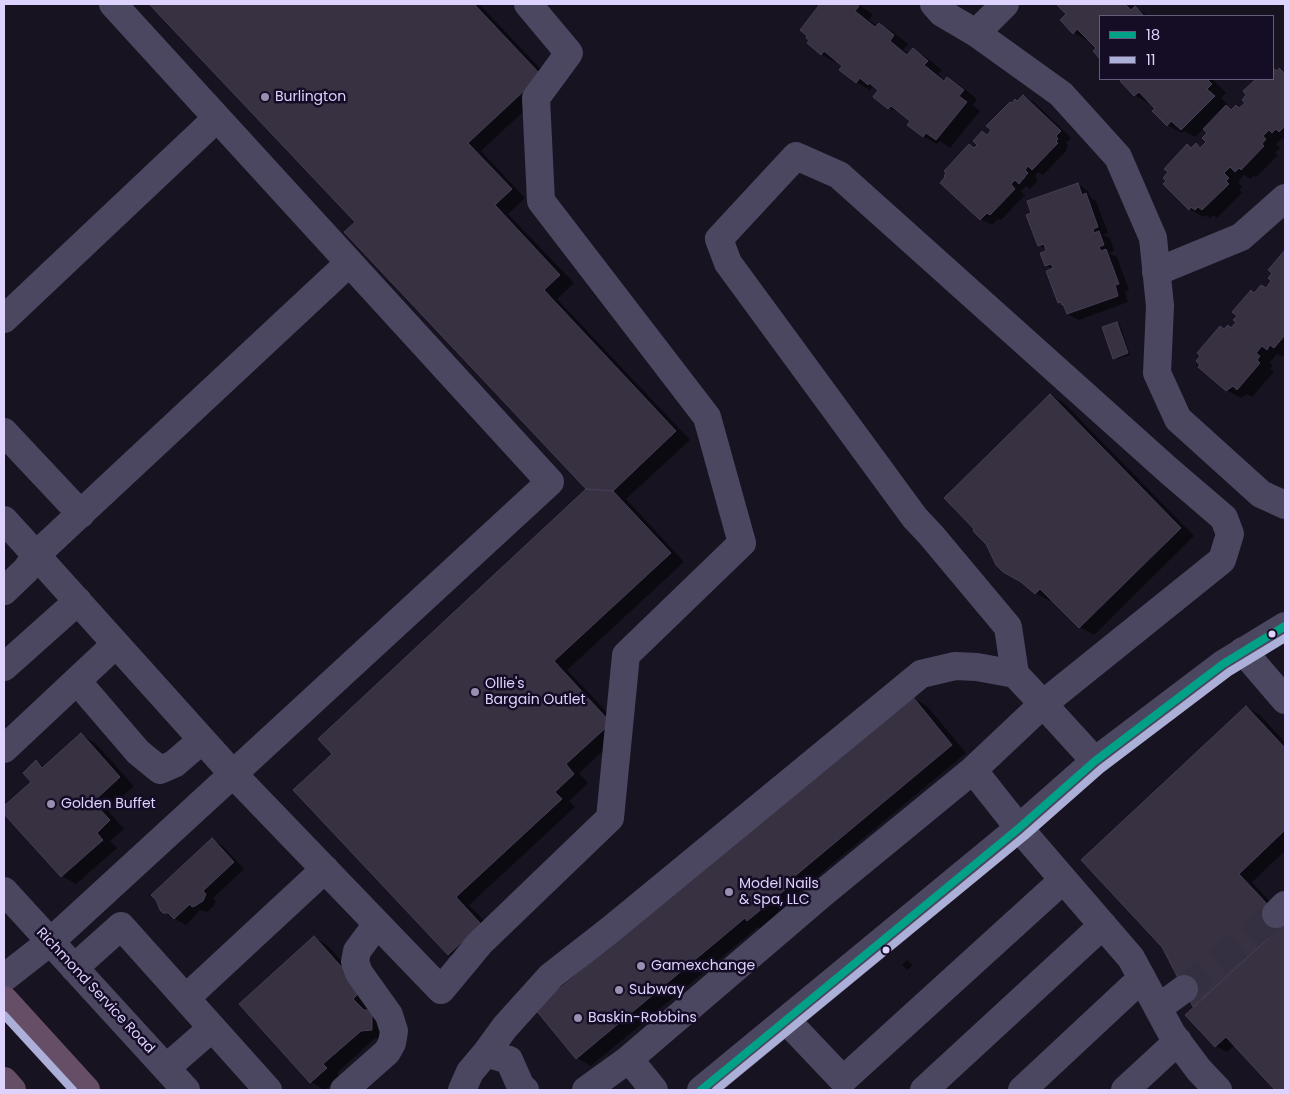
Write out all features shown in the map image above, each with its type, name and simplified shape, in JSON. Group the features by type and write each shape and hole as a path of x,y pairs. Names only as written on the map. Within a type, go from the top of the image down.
{"highway":[{"path":"4,1000 86,1090"},
{"path":"4,1081 12,1090"}],"street":[{"path":"4,978 50,942 550,482 114,4"},
{"path":"4,520 233,774 441,990 480,943 610,818 626,654 742,542 707,417 541,201 536,98 569,53 528,4"},
{"path":"934,4 942,13 976,33 1061,94 1118,157 1153,238 1160,306 1157,373 1178,419 1261,494 1285,505"},
{"path":"976,33 1005,4"},
{"path":"4,319 217,118"},
{"path":"586,1090 629,1058 824,893 974,770 1043,704 1222,560 1230,534 1224,518 1161,464 839,175 796,156 719,238 728,263 915,518 932,535 1008,628 1015,674 1043,704 1095,761"},
{"path":"1156,272 1240,237 1285,198"},
{"path":"4,590 26,570 36,555 349,263"},
{"path":"4,432 81,514"},
{"path":"4,667 78,601"},
{"path":"701,1090 1019,828 1095,761 1223,664 1285,626"},
{"path":"4,749 116,644"},
{"path":"1243,651 1285,700"},
{"path":"462,1090 470,1072 505,1027 551,976 610,930 921,674 955,666 977,667 1015,674"},
{"path":"77,681 138,752 160,770 174,764 202,740"},
{"path":"974,770 1019,828 1130,958 1178,1041 1218,1090"},
{"path":"186,998 325,869"},
{"path":"786,1020 848,1085 1063,880"},
{"name":"Richmond Service Road","path":"4,891 186,1090"},
{"path":"344,1090 387,1052 392,1043 394,1031 389,1015 359,973 355,962 357,951 377,924"},
{"path":"924,1090 1102,925"},
{"path":"74,968 121,926 268,1090"},
{"path":"1022,1090 1142,978"},
{"path":"1158,1008 1184,989"},
{"path":"166,1068 212,1028"},
{"path":"1125,1090 1178,1041"},
{"path":"486,1053 509,1060 521,1087 525,1090"},
{"path":"629,1058 654,1090"}],"building":[{"path":"149,4 474,4 541,75 468,143 512,189 495,205 560,275 544,290 676,431 613,491 586,489 344,232 355,222"},
{"path":"820,4 856,4 859,6 855,11 875,27 879,23 894,35 890,41 907,55 913,48 928,61 924,65 944,81 947,77 964,90 959,96 967,102 936,140 926,133 923,137 907,125 910,121 891,106 888,109 873,97 878,90 860,78 856,83 839,70 842,66 824,51 821,55 807,43 809,40 806,38 807,36 800,30"},
{"path":"1125,4 1131,10 1135,6 1143,15 1099,15 1099,58 1093,51 1096,48 1077,29 1073,34 1060,20 1066,14 1057,5"},
{"path":"1279,68 1285,74 1285,126 1279,132 1276,129 1272,133 1269,130 1263,136 1266,139 1262,144 1264,146 1241,170 1239,168 1235,172 1230,167 1224,173 1229,178 1226,181 1229,184 1202,210 1198,207 1195,210 1191,207 1189,210 1163,184 1166,181 1163,178 1168,172 1164,169 1187,144 1191,148 1196,143 1200,148 1206,142 1202,138 1207,133 1203,129 1226,105 1231,110 1236,105 1239,108 1245,103 1242,100 1246,95 1243,91 1255,80 1274,80 1274,69 1277,71"},
{"path":"1208,80 1212,84 1207,89 1215,96 1181,130 1171,121 1167,126 1152,111 1155,109 1139,92 1134,96 1120,81"},
{"path":"1023,95 1061,131 1056,136 1058,143 1032,170 1028,166 1025,170 1028,173 1019,184 1015,180 1011,184 1015,189 990,215 987,213 980,220 940,183 945,177 946,173 944,171 969,144 974,148 977,145 973,141 982,131 987,135 991,130 986,126 1010,102 1012,103 1015,99 1017,101"},
{"path":"1078,183 1082,195 1086,193 1098,227 1093,229 1094,233 1099,231 1104,245 1099,247 1101,251 1106,249 1119,284 1115,285 1118,296 1067,314 1063,304 1061,302 1058,303 1046,271 1053,268 1051,264 1045,266 1040,253 1046,251 1044,244 1038,246 1026,215 1031,213 1027,201"},
{"path":"1285,250 1285,335 1274,348 1270,345 1267,350 1262,346 1256,353 1260,356 1257,360 1260,363 1237,390 1233,386 1226,391 1198,367 1200,365 1196,361 1200,356 1197,353 1220,326 1224,329 1228,325 1231,328 1236,322 1233,320 1237,316 1232,312 1251,290 1254,293 1261,285 1266,288 1271,281 1268,278 1272,273 1268,270"},
{"path":"1117,322 1128,353 1113,359 1102,327"},
{"path":"1050,394 1181,528 1079,628 1040,589 1035,594 1021,582 1003,572 996,565 986,544 944,498"},
{"name":"Ollie's Bargain Outlet","path":"586,489 613,491 671,553 554,661 611,723 566,764 574,774 555,792 562,799 456,897 481,924 448,955 293,790 332,754 318,739"},
{"path":"913,697 952,745 783,886 786,889 747,921 745,918 576,1059 535,1009"},
{"path":"1246,706 1285,748 1285,830 1239,874 1285,923 1193,1007 1162,947 1081,860"},
{"name":"Golden Buffet","path":"81,733 120,777 93,802 110,820 97,833 103,840 61,877 4,814 4,806 31,782 23,773 36,760 42,768"},
{"path":"212,838 234,862 203,891 206,894 203,901 192,907 190,904 174,919 168,913 163,913 151,895"},
{"path":"1285,923 1285,1090 1275,1090 1226,1037 1215,1047 1185,1015"},
{"path":"314,936 362,990 353,999 364,1010 372,1010 372,1030 361,1031 323,1064 327,1068 310,1083 239,1004"}],"tunnel":[{"path":"1184,989 1276,914"}],"transit line":[{"name":"18","path":"701,1090 1019,828 1095,761 1223,664 1285,626"},
{"name":"11","path":"716,1090 1025,836 1101,769 1229,672 1285,638"},
{"name":"11","path":"4,1015 73,1090"}],"place":[{"name":"Burlington","path":"265,97"},
{"name":"Ollie's Bargain Outlet","path":"475,692"},
{"name":"Golden Buffet","path":"51,804"},
{"name":"Model Nails & Spa, LLC","path":"729,892"},
{"name":"Gamexchange","path":"641,966"},
{"name":"Subway","path":"619,990"},
{"name":"Baskin-Robbins","path":"578,1018"}]}
